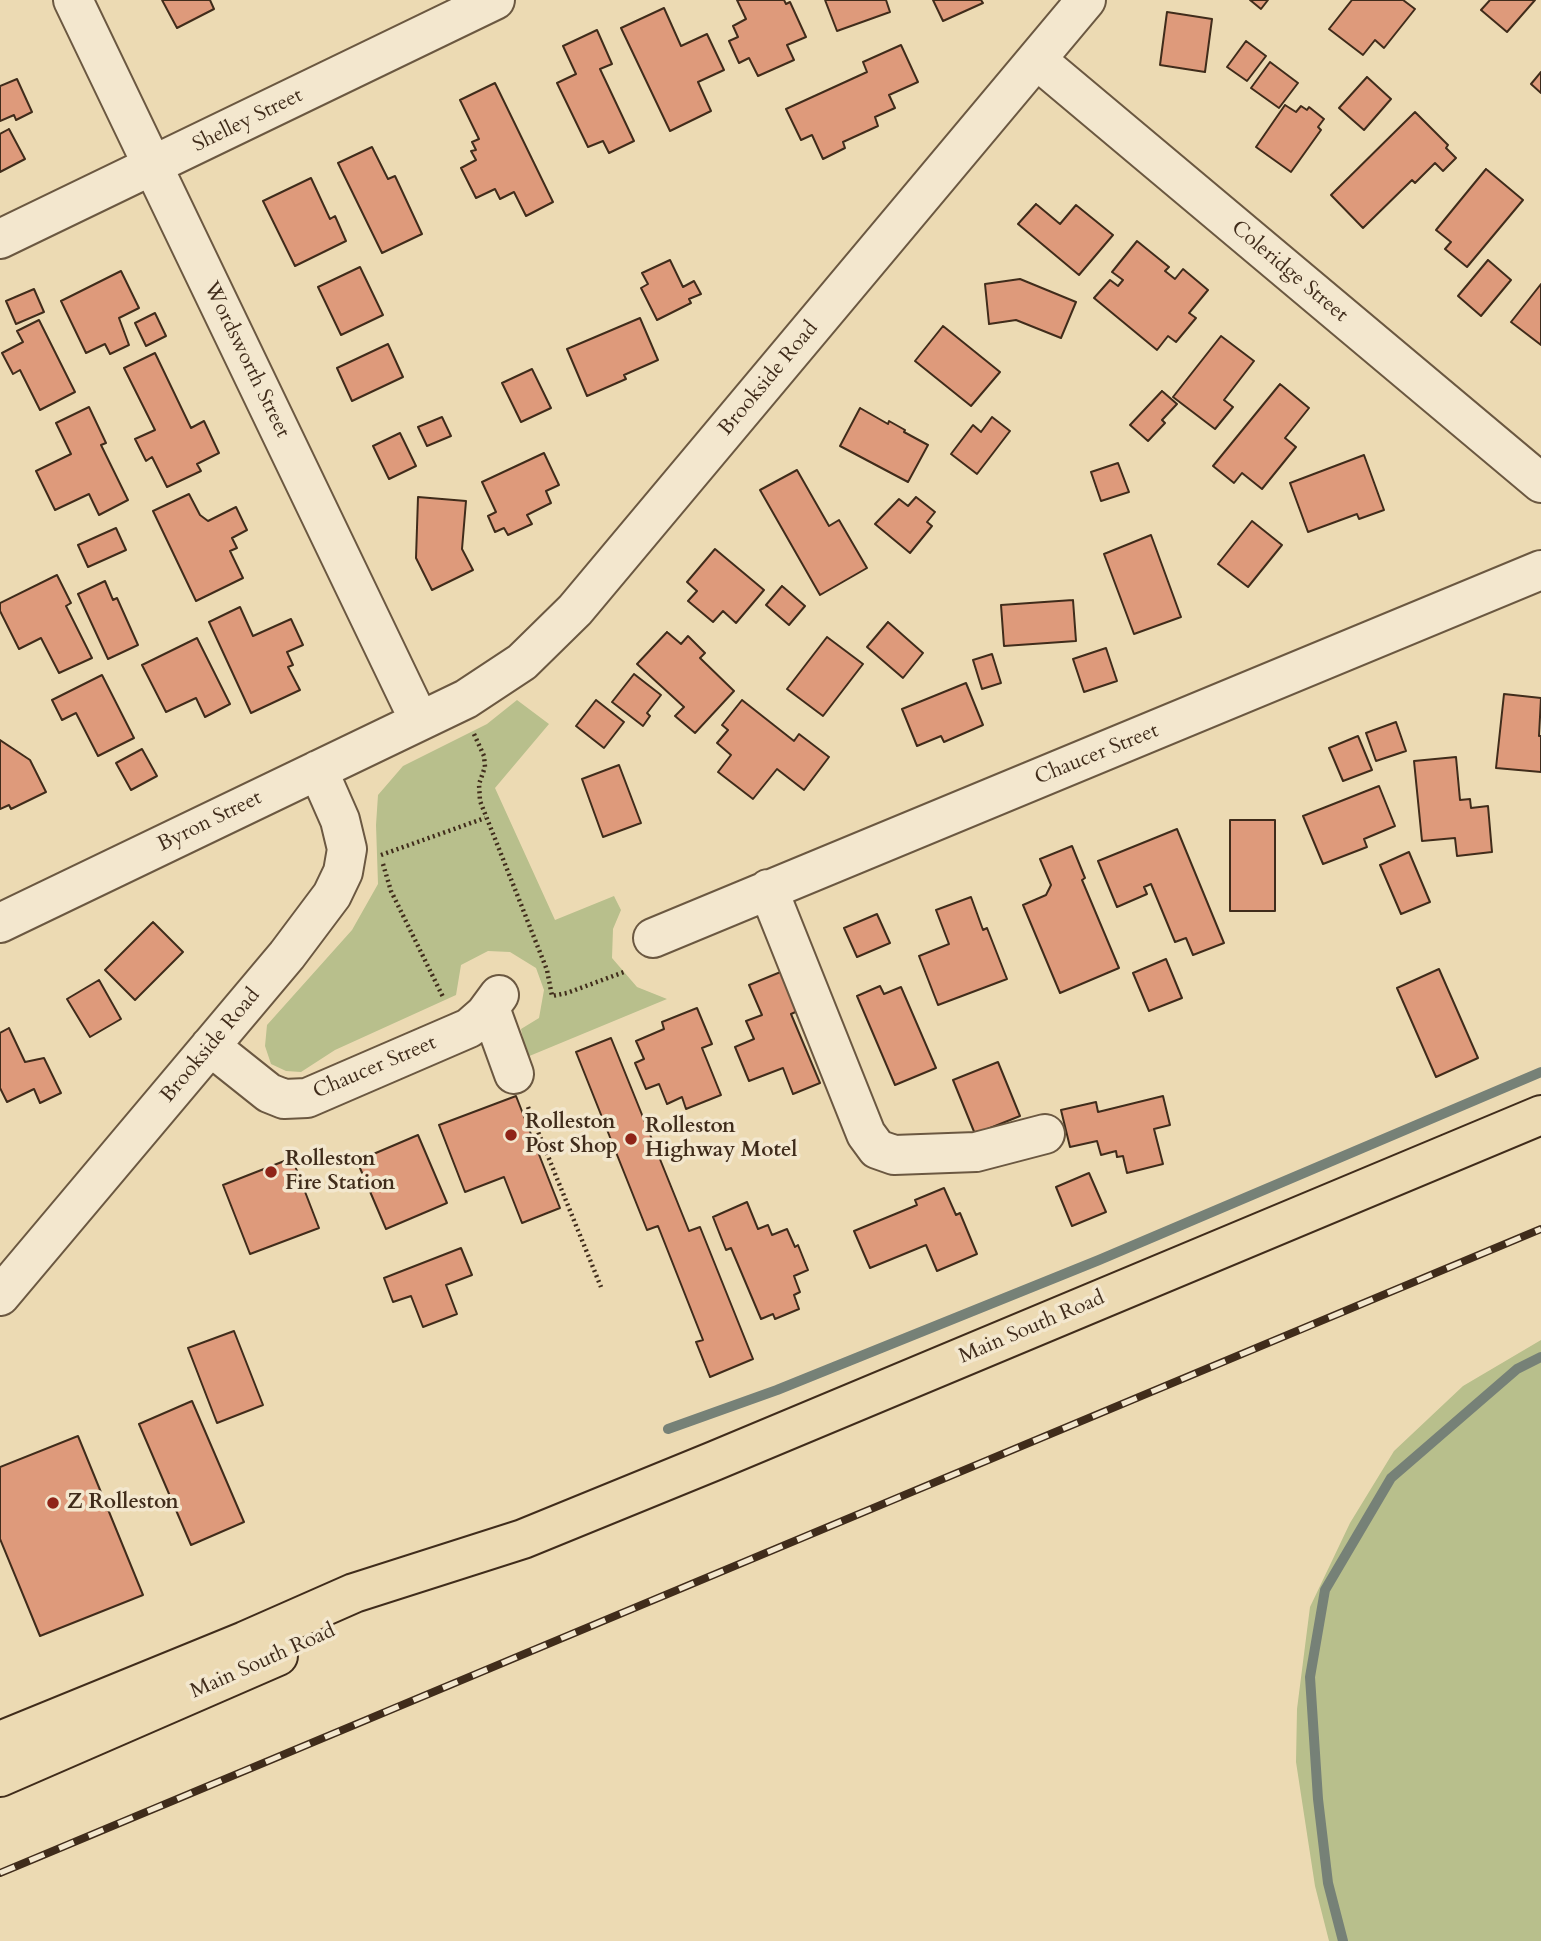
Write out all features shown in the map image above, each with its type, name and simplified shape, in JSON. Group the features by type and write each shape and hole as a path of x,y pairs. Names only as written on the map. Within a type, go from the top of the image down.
{"highway":[{"name":"Main South Road","path":"0,1777 361,1619 523,1539 1541,1115"},
{"name":"Main South Road","path":"0,1741 245,1641 354,1593 523,1539"}],"street":[{"name":"Wordsworth Street","path":"74,0 419,720"},
{"name":"Shelley Street","path":"0,239 495,0"},
{"name":"Brookside Road","path":"419,720 492,684 522,662 558,628 1037,60 1078,3"},
{"name":"Coleridge Street","path":"1037,60 1541,483"},
{"name":"Chaucer Street","path":"653,938 1541,570"},
{"name":"Byron Street","path":"0,923 419,720"},
{"name":"Brookside Road","path":"0,1296 287,955 339,884 364,856 347,849 343,828 317,770"},
{"path":"768,889 866,1134 877,1149 894,1155 976,1152 1045,1134"},
{"name":"Chaucer Street","path":"210,1046 269,1093 299,1099 315,1095 460,1032 478,1022 494,1002 519,1086"}],"path":[{"path":"472,731 484,756 485,766 479,793 485,818 547,970 552,996 624,972"},
{"path":"460,1032 391,891 364,856 485,818"},
{"path":"519,1086 601,1287"}],"green space":[{"path":"517,700 549,724 495,788 555,920 614,896 621,910 613,929 612,958 637,987 667,999 527,1057 521,1029 539,1018 544,990 536,968 510,952 488,951 461,965 456,995 335,1050 301,1072 286,1071 271,1064 265,1046 267,1025 352,930 378,884 378,795 403,766 487,724"},
{"path":"1541,1340 1541,1941 1329,1941 1315,1886 1296,1762 1297,1709 1310,1607 1350,1523 1394,1451 1463,1386"}],"building":[{"path":"162,0 210,0 214,9 177,28"},
{"path":"737,0 784,0 786,4 790,2 806,37 787,45 794,60 758,76 749,58 739,63 729,41 738,37 733,26 746,19"},
{"path":"825,0 886,0 890,12 837,31"},
{"path":"933,0 981,0 983,3 943,21"},
{"path":"1250,0 1268,0 1261,9"},
{"path":"1352,0 1403,0 1415,9 1384,48 1375,40 1363,55 1329,29"},
{"path":"1490,0 1535,0 1507,32 1481,10"},
{"path":"664,8 681,46 707,34 724,70 698,82 711,111 670,131 621,28"},
{"path":"1167,12 1212,19 1205,72 1160,65"},
{"path":"597,30 612,64 600,69 634,141 609,153 603,141 588,147 557,83 576,74 563,46"},
{"path":"1246,41 1266,56 1247,81 1227,67"},
{"path":"901,45 918,82 889,95 895,108 875,117 878,126 843,142 845,148 823,159 812,135 801,140 786,109 867,72 863,62"},
{"path":"1270,62 1298,83 1279,108 1251,88"},
{"path":"1541,72 1541,93 1531,84"},
{"path":"1367,77 1391,99 1364,130 1339,108"},
{"path":"17,79 32,112 16,120 14,115 0,121 0,86"},
{"path":"495,83 553,202 526,216 514,192 500,199 495,189 476,198 461,168 476,160 471,151 476,150 472,142 479,139 460,100"},
{"path":"1285,105 1296,112 1301,106 1307,110 1309,107 1324,119 1318,127 1321,130 1291,172 1256,147"},
{"path":"1415,112 1448,145 1446,148 1456,158 1443,171 1435,163 1415,183 1412,180 1363,228 1331,195"},
{"path":"9,129 25,159 0,172 0,134"},
{"path":"372,147 388,179 395,176 422,234 382,253 338,163"},
{"path":"1486,169 1523,200 1467,267 1445,249 1451,242 1436,230"},
{"path":"311,178 330,219 335,216 346,241 295,266 263,201"},
{"path":"1036,204 1060,224 1076,205 1113,235 1079,275 1018,224"},
{"path":"1137,241 1169,267 1165,271 1175,279 1183,269 1208,290 1189,313 1196,318 1176,342 1168,336 1157,350 1094,298 1110,280 1118,286 1123,280 1112,272"},
{"path":"670,260 683,287 694,281 701,294 689,299 691,303 657,320 641,288 648,284 642,273"},
{"path":"1488,260 1511,280 1481,316 1458,296"},
{"path":"360,267 383,315 341,335 318,287"},
{"path":"121,271 139,308 119,318 129,345 110,354 105,344 86,353 61,301"},
{"path":"1020,279 1076,302 1061,338 1016,320 989,324 985,284"},
{"path":"1541,284 1541,345 1511,322"},
{"path":"34,289 44,312 16,324 6,301"},
{"path":"155,313 166,336 146,346 135,323"},
{"path":"640,318 658,360 624,375 626,379 587,396 567,349"},
{"path":"39,320 75,392 40,410 20,370 13,374 2,353 23,342 17,331"},
{"path":"943,326 1000,372 971,406 915,361"},
{"path":"1221,336 1254,361 1224,400 1233,407 1215,429 1173,397"},
{"path":"388,344 403,377 352,401 337,368"},
{"path":"155,353 191,428 204,421 219,453 197,464 201,471 167,487 152,457 146,461 135,439 155,430 124,368"},
{"path":"532,369 551,408 521,422 502,383"},
{"path":"1280,384 1309,408 1285,438 1296,447 1262,489 1242,473 1234,483 1213,466"},
{"path":"1162,391 1177,404 1162,420 1165,423 1148,441 1130,425"},
{"path":"89,407 106,443 101,445 128,500 99,515 89,494 55,510 36,471 71,454 56,423"},
{"path":"860,408 888,424 889,421 928,445 908,482 840,446"},
{"path":"442,417 451,436 427,446 418,427"},
{"path":"992,417 1010,431 977,474 951,454 973,425 981,432"},
{"path":"400,433 416,466 389,479 373,446"},
{"path":"544,453 559,485 546,491 551,503 527,515 532,524 508,535 504,528 495,532 488,516 496,512 482,482"},
{"path":"1364,455 1384,510 1359,519 1357,514 1308,532 1290,483"},
{"path":"1118,463 1129,492 1101,501 1091,472"},
{"path":"797,470 829,526 839,520 867,568 820,595 760,490"},
{"path":"189,494 200,515 208,521 236,507 247,530 232,538 237,548 230,551 243,578 196,601 153,511"},
{"path":"418,497 466,501 462,549 473,570 432,590 416,558"},
{"path":"916,497 935,512 927,522 932,526 910,553 875,524 899,499 908,506"},
{"path":"1252,521 1282,545 1248,587 1218,564"},
{"path":"116,528 126,550 88,567 78,545"},
{"path":"1151,535 1181,617 1134,634 1104,554"},
{"path":"715,549 764,590 736,623 723,611 713,622 688,601 697,591 687,582"},
{"path":"57,575 71,603 66,606 92,658 59,673 41,638 19,649 0,611 0,603"},
{"path":"105,581 113,600 117,598 138,645 108,659 78,594"},
{"path":"782,586 805,606 789,625 766,605"},
{"path":"1073,600 1076,641 1004,646 1001,605"},
{"path":"240,607 253,636 291,619 303,645 287,652 293,665 288,667 300,690 251,713 209,622"},
{"path":"888,622 923,653 903,678 867,647"},
{"path":"667,632 681,644 688,636 705,653 700,658 734,691 695,733 675,716 684,707 637,664"},
{"path":"827,637 863,664 823,716 787,689"},
{"path":"197,638 230,704 205,717 196,698 166,712 142,665"},
{"path":"1106,648 1117,681 1084,692 1073,659"},
{"path":"992,654 1001,683 982,689 973,660"},
{"path":"634,674 661,695 647,713 650,716 643,726 612,702"},
{"path":"102,675 134,738 98,756 76,713 62,720 52,700"},
{"path":"966,683 983,725 944,742 941,736 917,746 902,709"},
{"path":"1504,694 1541,698 1541,772 1496,768"},
{"path":"596,700 624,722 604,748 576,726"},
{"path":"742,700 794,741 799,734 829,757 804,790 777,769 753,799 718,772 731,755 717,743 728,730 722,725"},
{"path":"1396,722 1406,751 1376,761 1366,733"},
{"path":"1358,736 1372,770 1343,781 1329,748"},
{"path":"0,740 30,760 46,792 11,809 9,805 0,809"},
{"path":"142,749 157,776 131,790 116,763"},
{"path":"1456,757 1460,800 1470,799 1471,808 1488,806 1492,852 1457,856 1455,838 1422,841 1414,761"},
{"path":"619,765 641,823 603,837 582,779"},
{"path":"1379,786 1395,826 1364,839 1367,847 1323,864 1303,816"},
{"path":"1230,820 1275,820 1275,911 1230,911"},
{"path":"1177,829 1224,943 1193,955 1186,938 1175,942 1151,884 1144,887 1147,894 1117,907 1098,861"},
{"path":"1072,846 1085,878 1082,880 1119,968 1060,993 1023,905 1046,895 1051,885 1040,859"},
{"path":"1409,852 1430,902 1401,914 1380,865"},
{"path":"971,897 983,930 987,928 1007,979 938,1005 919,956 949,944 936,910"},
{"path":"877,914 890,943 857,957 844,928"},
{"path":"153,922 183,952 135,1000 105,970"},
{"path":"1166,959 1182,998 1149,1011 1133,973"},
{"path":"1439,969 1478,1058 1436,1077 1397,988"},
{"path":"783,971 800,1010 791,1014 820,1083 793,1094 783,1068 749,1081 735,1047 754,1039 746,1021 762,1015 749,985"},
{"path":"99,980 121,1019 90,1037 67,999"},
{"path":"880,986 884,994 901,987 936,1068 895,1085 857,996"},
{"path":"697,1008 712,1044 702,1048 721,1095 686,1109 682,1097 667,1104 659,1084 646,1089 635,1063 644,1059 636,1041 664,1029 662,1022"},
{"path":"9,1028 25,1062 44,1058 61,1093 40,1103 34,1089 7,1102 0,1088 0,1033"},
{"name":"Rolleston Highway Motel","path":"611,1038 689,1231 700,1227 753,1359 710,1377 696,1342 703,1340 658,1226 647,1230 576,1052"},
{"path":"998,1062 1020,1116 975,1134 953,1080"},
{"path":"516,1096 560,1208 522,1223 504,1177 465,1192 439,1125"},
{"path":"1163,1096 1170,1125 1154,1129 1163,1164 1127,1173 1123,1156 1117,1157 1116,1151 1101,1155 1097,1141 1070,1147 1061,1110 1096,1102 1098,1112"},
{"path":"418,1135 447,1203 386,1229 357,1161"},
{"path":"292,1158 319,1228 250,1254 223,1185"},
{"path":"1089,1173 1106,1212 1072,1226 1056,1187"},
{"path":"944,1188 956,1215 960,1213 977,1254 937,1271 926,1245 870,1268 854,1231 917,1205 915,1200"},
{"path":"747,1202 758,1229 768,1225 772,1235 787,1229 795,1247 798,1245 808,1270 794,1276 800,1292 794,1295 799,1309 775,1319 773,1314 761,1319 731,1248 726,1250 713,1217"},
{"path":"461,1248 472,1275 446,1285 457,1314 423,1327 411,1296 393,1302 384,1278"},
{"path":"234,1331 263,1405 217,1423 188,1348"},
{"path":"192,1401 244,1522 191,1545 139,1424"},
{"name":"Z Rolleston","path":"78,1436 143,1595 40,1636 0,1539 0,1467"}],"waterway":[{"path":"668,1429 777,1390 1099,1260 1541,1072"},
{"path":"1343,1941 1328,1883 1318,1799 1310,1677 1325,1590 1391,1478 1517,1369 1541,1357"}],"railway":[{"path":"0,1873 1541,1229"}],"place":[{"name":"Rolleston Post Shop","path":"511,1135"},
{"name":"Rolleston Highway Motel","path":"631,1139"},
{"name":"Rolleston Fire Station","path":"271,1172"},
{"name":"Z Rolleston","path":"53,1503"}]}
